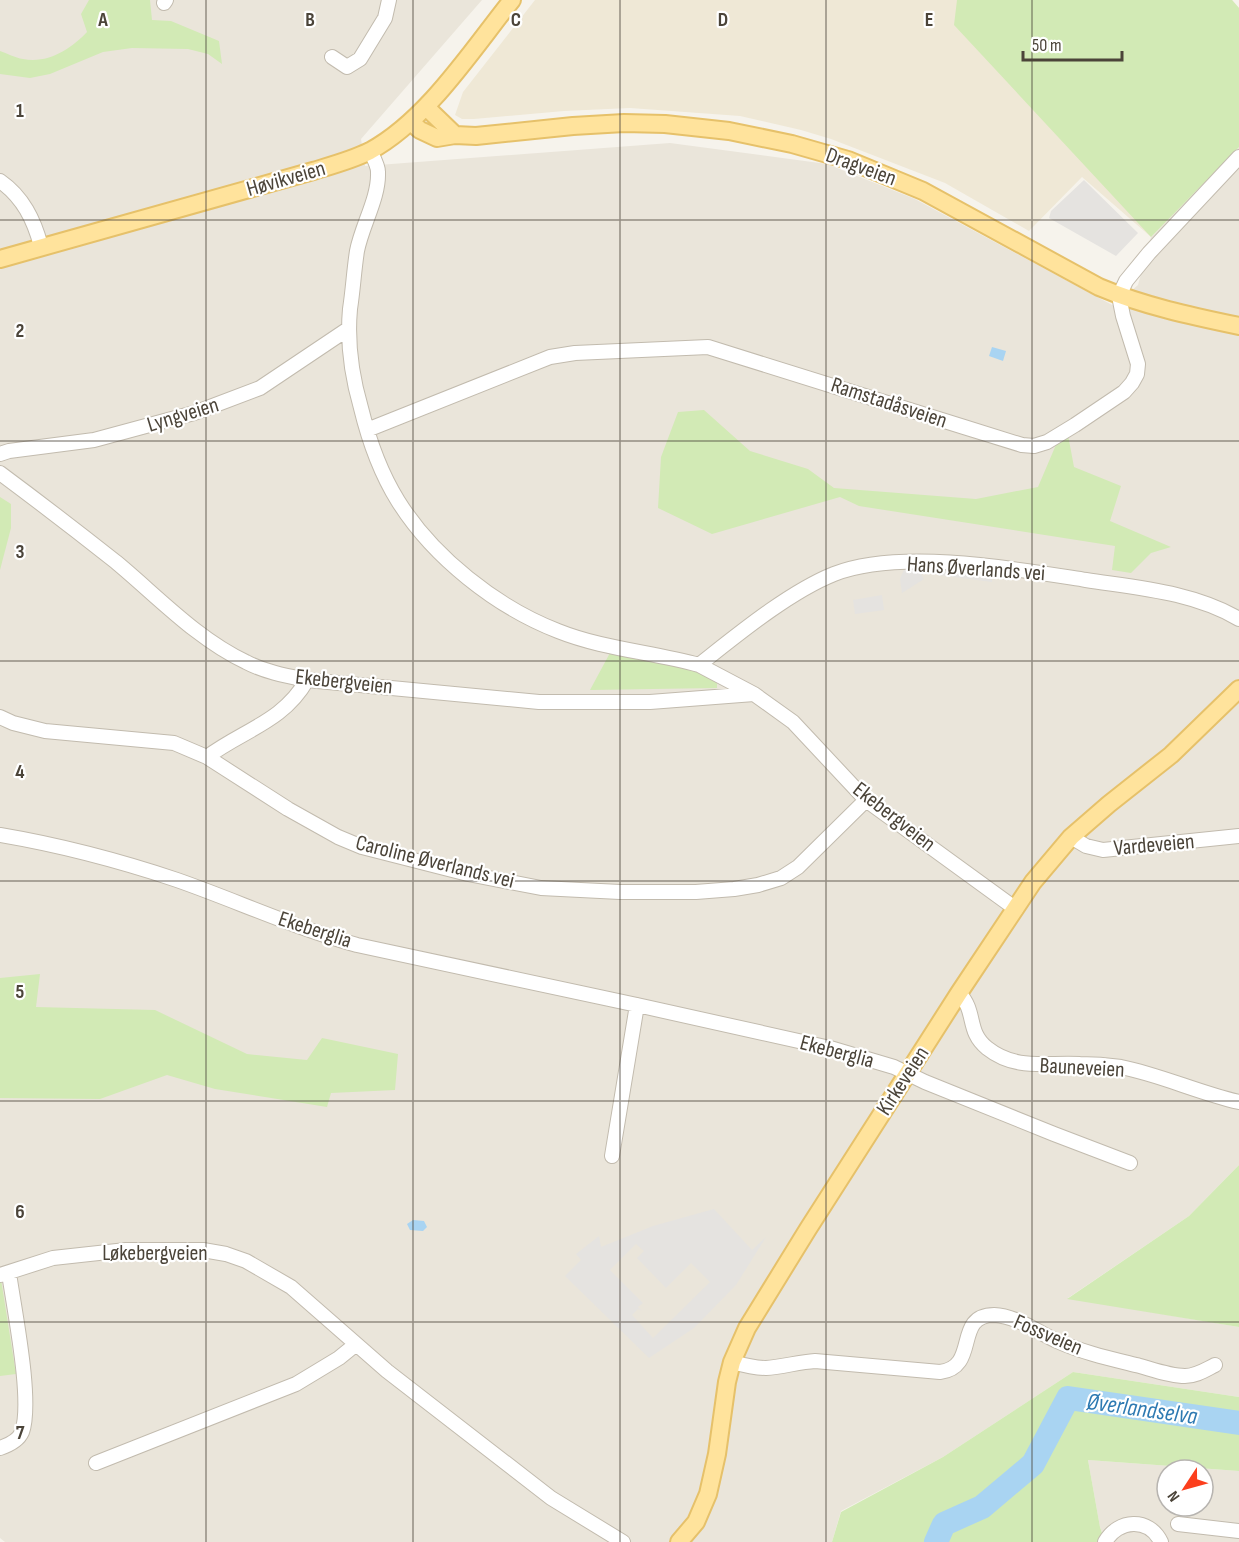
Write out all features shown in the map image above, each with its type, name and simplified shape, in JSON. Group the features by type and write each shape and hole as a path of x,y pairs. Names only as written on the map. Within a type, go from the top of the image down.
{"main road":[{"name":"Høvikveien","path":"0,259 264,186 337,164 370,151 396,135 426,107 512,0"},
{"path":"426,107 455,135"},
{"name":"Dragveien","path":"411,122 420,130 437,138 455,135 485,136 624,123 707,128 792,144 867,167 923,191 1119,296 1168,311 1239,326"},
{"name":"Kirkeveien","path":"679,1542 696,1522 708,1494 732,1362 747,1328 767,1293 959,993 1039,876 1071,837 1171,755 1239,689"}],"street":[{"path":"332,57 347,67 360,59 385,18 389,0"},
{"path":"370,151 378,170 377,185 357,249 348,329 356,388 367,430 386,479 398,501 420,531 462,573 484,591 522,614 558,631 611,647 674,658 699,665"},
{"path":"1119,296 1126,280 1149,253 1239,157"},
{"path":"0,181 17,195 28,211 41,246"},
{"name":"Ramstadåsveien","path":"367,430 550,357 576,353 708,347 1034,447 1047,442 1124,392 1137,374 1138,364 1119,296"},
{"name":"Lyngveien","path":"0,454 94,440 204,410 260,388 348,329"},
{"name":"Ekebergveien","path":"0,473 116,562 190,625 246,663 279,674 307,680 539,702 650,702 754,694"},
{"name":"Hans Øverlands vei","path":"699,665 763,617 811,586 835,574 858,568 892,564 921,562 1029,571 1196,599 1220,608 1239,619"},
{"name":"Ekebergveien","path":"699,665 754,694 793,722 866,800 1016,909"},
{"path":"207,757 220,747 271,720 298,695 307,680"},
{"name":"Caroline Øverlands vei","path":"0,717 13,723 45,731 174,743 207,757 288,809 330,833 362,847 468,874 541,888 579,891 696,892 734,890 758,885 781,878 798,867 866,800"},
{"name":"Ekeberglia","path":"0,835 51,845 176,880 313,932 357,945 830,1048 894,1067 1130,1163"},
{"name":"Vardeveien","path":"1071,837 1086,846 1103,850 1239,836"},
{"name":"Bauneveien","path":"959,993 967,1002 976,1037 989,1050 1013,1062 1023,1065 1078,1064 1118,1067 1144,1072 1209,1095 1239,1102"},
{"path":"612,1156 637,1005"},
{"name":"Løkebergveien","path":"4,1274 53,1258 126,1250 204,1250 246,1261 291,1287 355,1345 551,1498 623,1542"},
{"path":"0,1448 16,1440 21,1433 24,1421 25,1390 4,1274"},
{"name":"Fossveien","path":"732,1362 768,1368 815,1361 950,1371 958,1366 963,1357 971,1328 977,1321 991,1315 1019,1322 1082,1351 1170,1374 1186,1376 1198,1374 1215,1365"},
{"path":"96,1463 296,1383 339,1358 355,1345"},
{"path":"1105,1542 1119,1527 1131,1524 1146,1526 1157,1533 1161,1542"},
{"path":"1178,1524 1239,1530"}],"shaded area":[{"path":"0,0 482,0 361,139 365,166 670,143 827,164 915,199 1114,306 1138,285 1151,237 1239,147 1239,1165 1189,1216 1068,1298 1239,1327 1239,1397 1073,1372 943,1457 841,1511 832,1542 5,1542 0,1538"},
{"path":"535,0 1232,0 1239,8 1239,147 1151,237 1082,177 1029,231 945,183 831,139 740,116 630,108 474,119 462,119 455,115 463,92"},
{"path":"1084,180 1138,233 1116,256 1049,218 1051,211"},
{"path":"915,563 924,579 902,593 900,579 905,567"},
{"path":"940,564 993,570 992,582 938,575"},
{"path":"882,595 884,610 855,614 853,600"},
{"path":"714,1209 752,1250 766,1237 736,1285 694,1328 649,1358 565,1276 581,1260 576,1254 599,1236 601,1247 653,1226","holes":["636,1244 644,1251 637,1258 666,1288 691,1263 710,1282 653,1338 632,1315 638,1309 642,1311 638,1307 643,1303 610,1270"]},
{"path":"1088,1460 1155,1465 1155,1518 1215,1518 1215,1469 1239,1471 1239,1542 1105,1542 1100,1527"}],"green space":[{"path":"89,0 150,0 152,20 171,21 219,41 222,64 208,54 188,49 132,48 103,52 50,74 30,78 0,74 0,51 32,60 58,54 74,44 87,32 81,14"},
{"path":"957,0 1232,0 1239,8 1239,147 1151,237 954,25"},
{"path":"704,410 750,451 808,469 834,488 976,499 1038,487 1058,440 1068,435 1074,467 1121,486 1110,521 1171,547 1151,553 1131,573 1112,570 1115,546 859,506 840,497 712,534 658,508 661,457 678,412"},
{"path":"0,497 11,504 11,528 0,570"},
{"path":"611,651 691,667 717,679 717,688 590,690"},
{"path":"40,974 36,1007 155,1010 247,1054 307,1060 322,1038 398,1054 395,1090 331,1093 327,1107 215,1089 167,1075 100,1099 0,1098 0,978"},
{"path":"1239,1165 1239,1327 1067,1299 1189,1216"},
{"path":"0,1273 16,1374 0,1376"},
{"path":"1073,1372 1239,1397 1239,1471 1215,1469 1215,1458 1155,1458 1155,1465 1088,1460 1100,1527 1105,1542 832,1542 841,1512 943,1457"}],"water":[{"path":"992,347 1006,351 1003,361 989,356"},
{"path":"413,1220 424,1221 427,1227 423,1231 410,1230 407,1224"}],"waterway":[{"name":"Øverlandselva","path":"936,1542 944,1524 982,1507 1033,1464 1068,1398 1239,1423"}]}
